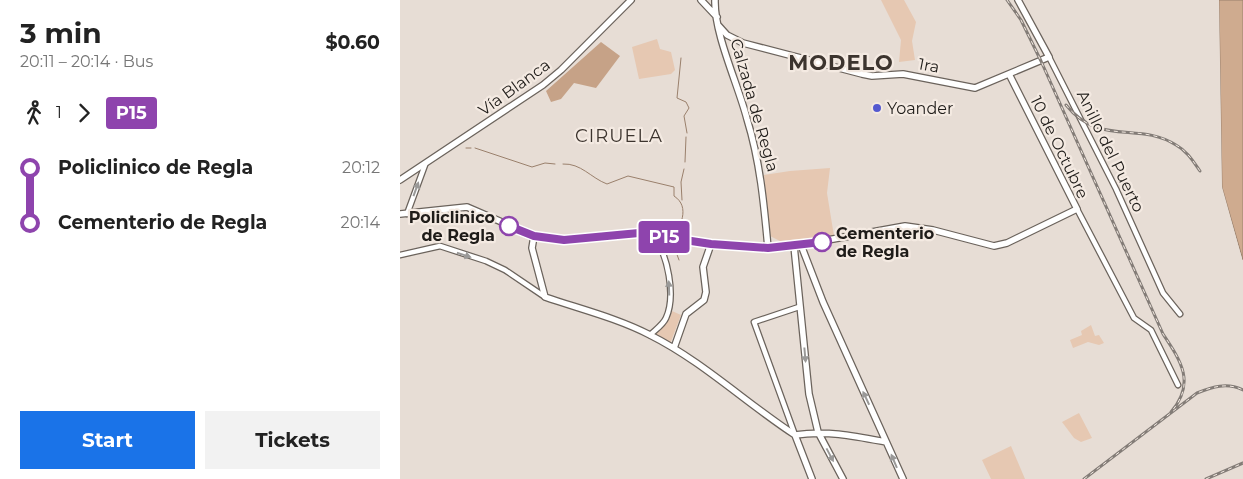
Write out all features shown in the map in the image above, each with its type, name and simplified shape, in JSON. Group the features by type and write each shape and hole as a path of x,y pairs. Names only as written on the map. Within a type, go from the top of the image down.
{"main road":[{"name":"Vía Blanca","path":"400,180 555,75 630,0"},
{"path":"701,0 717,17"},
{"name":"Calzada de Regla","path":"715,0 718,26 748,119 761,174 768,248"},
{"name":"Anillo del Puerto","path":"1018,0 1049,57"},
{"name":"1ra","path":"718,26 727,35 743,43 872,76 903,74 976,88 1049,57"},
{"name":"10 de Octubre","path":"674,348 684,318 704,300 706,292 703,267 711,244 768,248 801,245 905,226 933,230 994,246 1007,243 1077,209 1009,74"},
{"path":"403,214 467,207 534,236 532,248"},
{"path":"524,233 529,238 545,297 643,332 652,333 795,435 812,479"},
{"path":"767,236 777,244 789,246 795,255 808,394 818,432 843,479"},
{"path":"801,245 823,302 902,479"},
{"path":"795,435 818,432 842,434 886,442"}],"street":[{"name":"Anillo del Puerto","path":"1049,57 1116,189 1162,292 1180,314"},
{"path":"403,214 424,165"},
{"path":"1077,209 1134,318 1151,330 1178,385"},
{"path":"534,236 564,240 639,233 653,236 666,260 670,299 667,318 652,333"},
{"path":"400,255 440,246 486,261 505,270 545,297"},
{"path":"795,435 754,322 800,306"}],"shaded area":[{"path":"881,0 904,0 916,22 912,41 915,60 899,62 901,40"},
{"path":"1219,0 1243,0 1243,260 1222,187"},
{"path":"657,39 660,49 671,52 675,70 671,74 639,79 632,47"},
{"path":"601,42 620,56 596,88 574,83 561,99 551,102 546,91"},
{"name":"Cementerio de Regla","path":"830,168 827,193 834,236 780,241 770,236 764,175"},
{"path":"672,311 681,315 670,344 653,333 666,324"},
{"path":"1091,325 1095,336 1099,335 1104,343 1099,345 1088,342 1073,348 1070,340 1082,335 1081,331"},
{"path":"1079,413 1092,438 1081,442 1074,438 1062,422"},
{"path":"1011,446 1025,479 991,479 982,460"}],"pier":[{"path":"1216,0 1219,0 1222,187 1243,262 1220,188"}],"waterway":[{"path":"681,58 677,98 686,102 689,108 684,116 687,133"},
{"path":"685,162 686,137"},
{"path":"466,148 471,148"},
{"path":"475,148 532,167 545,163 555,164"},
{"path":"563,164 581,168 607,184 628,176 674,187 674,196 679,201 683,211 681,224 672,241 679,260"},
{"path":"682,200 681,182 684,169"}],"railway":[{"path":"1007,0 1021,20 1041,61 1163,334 1180,363 1183,372 1183,391 1171,412"},
{"path":"1066,105 1079,118 1092,126 1106,130 1162,138 1180,147 1187,153 1200,171"},
{"path":"1084,479 1197,393 1214,387 1225,386 1243,390"},
{"path":"1206,479 1243,463"}],"bus line":[{"name":"P15","path":"509,226 534,236 564,240 639,233 711,244 768,248 822,242"}],"place":[{"name":"Yoander","path":"877,108"},
{"name":"Policlinico de Regla","path":"509,226"},
{"name":"Cementerio de Regla","path":"822,242"}],"district":[{"name":"MODELO","path":"841,63"},
{"name":"CIRUELA","path":"619,136"}]}
